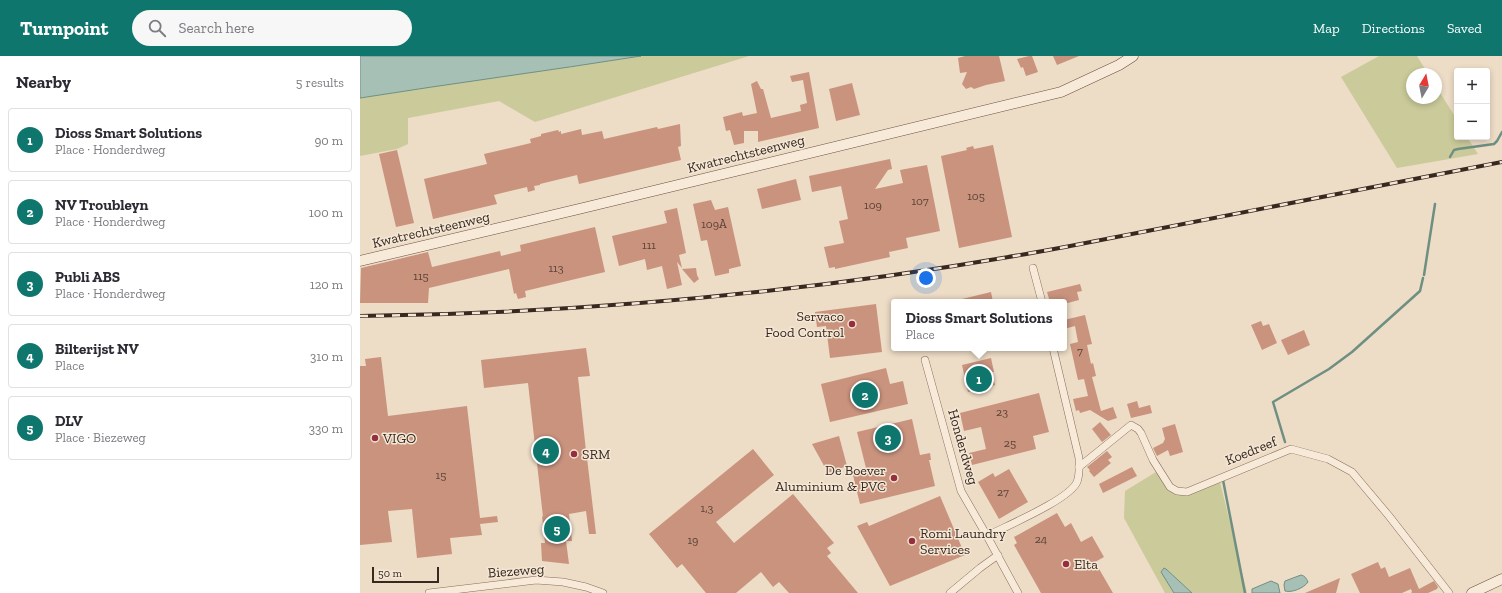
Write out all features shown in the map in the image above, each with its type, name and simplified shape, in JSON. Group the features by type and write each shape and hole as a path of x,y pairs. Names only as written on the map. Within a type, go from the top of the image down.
{"street":[{"name":"Kwatrechtsteenweg","path":"360,261 1060,92 1118,65 1132,56"},
{"path":"1033,268 1041,299"},
{"path":"987,536 1062,497 1076,482 1079,458 1054,351"},
{"name":"Honderdweg","path":"925,360 961,491 1018,593"},
{"name":"Koedreef","path":"1079,467 1131,425 1138,429 1141,433 1153,460 1170,487 1178,491 1187,492 1291,449 1328,459 1352,472 1389,516 1449,593"},
{"path":"950,593 998,555"},
{"path":"1472,593 1502,579"},
{"name":"Biezeweg","path":"429,593 536,580 562,582 586,587 603,593"}],"green space":[{"path":"641,56 749,56 535,122 499,101 408,118 408,144 397,149 360,156 360,98"},
{"path":"1379,56 1417,56 1424,68 1406,68 1406,104 1442,104 1442,96 1454,115 1454,140 1469,140 1478,154 1397,168 1341,77"},
{"path":"1156,472 1172,492 1220,482 1247,593 1192,593 1164,568 1161,572 1174,593 1165,593 1124,518 1125,491"}],"shaded area":[{"path":"360,56 641,56 360,98"},
{"path":"1164,568 1192,593 1174,593 1161,572"},
{"path":"1301,575 1307,579 1308,582 1306,584 1294,591 1285,591 1285,581"},
{"path":"1271,581 1278,584 1280,593 1252,593 1252,589"}],"building":[{"path":"965,56 999,56 1005,81 974,89 971,87 966,89 962,84 967,72 960,73 958,58"},
{"path":"1032,56 1038,72 1026,76 1023,67 1021,68 1017,59"},
{"path":"1053,56 1079,56 1057,65"},
{"path":"809,72 819,128 758,142 758,131 744,131 744,143 734,145 730,130 726,131 723,117 742,112 743,116 757,113 751,84 757,81 761,89 763,89 771,118 801,111 800,105 807,103 803,80 792,82 790,76"},
{"path":"852,83 860,115 836,121 829,89"},
{"path":"680,124 681,146 678,147 681,160 579,184 577,175 534,186 535,190 528,192 527,187 494,195 497,204 433,219 424,179 487,164 484,154 531,143 530,139 541,136 541,134 558,130 559,132 561,131 561,134 581,129 582,135 602,131 604,139 657,127 658,129"},
{"path":"993,145 1012,237 959,248 941,156 967,150 966,148 973,146 974,149"},
{"path":"397,150 414,223 396,227 379,154"},
{"path":"890,159 892,169 888,170 875,189 903,183 900,170 927,165 940,231 906,238 908,248 889,252 890,257 835,269 835,267 829,268 824,247 844,243 839,221 848,219 841,186 812,192 809,176"},
{"path":"796,179 801,200 762,209 757,189"},
{"path":"711,200 715,210 728,207 741,266 729,269 729,273 715,276 707,240 701,241 693,204"},
{"path":"677,208 686,253 679,255 682,268 677,262 682,285 667,289 662,266 647,270 645,259 619,266 612,236 667,223 664,211"},
{"path":"595,227 605,272 525,291 526,297 518,299 516,293 514,294 509,269 429,288 428,303 360,303 361,268 428,252 432,267 500,251 501,256 521,251 520,245"},
{"path":"696,268 699,279 694,283 682,269"},
{"path":"1080,284 1082,291 1077,292 1079,300 1067,303 1067,299 1049,299 1047,292"},
{"path":"991,292 992,299 962,299"},
{"name":"Servaco Food Control","path":"876,304 882,352 830,358 826,326 817,327 815,312"},
{"path":"1085,315 1092,344 1087,345 1091,364 1093,363 1096,376 1092,377 1101,411 1113,407 1117,418 1108,421 1090,410 1080,413 1079,410 1076,411 1073,399 1088,396 1084,379 1078,380 1070,344 1078,342 1075,326 1067,328 1067,319"},
{"path":"1261,321 1263,326 1269,324 1277,343 1262,350 1251,325"},
{"path":"1304,330 1310,345 1288,355 1281,340"},
{"path":"586,348 590,376 578,377 586,451 590,450 591,457 587,458 596,534 589,534 586,511 569,514 572,541 566,541 569,564 542,561 541,543 545,543 542,516 543,517 528,383 484,388 481,360"},
{"path":"381,357 388,416 467,406 480,518 497,516 498,522 480,524 482,535 450,538 452,554 417,558 412,509 388,511 392,542 360,545 360,366 366,366 365,359"},
{"path":"991,358 995,385 968,392 962,365"},
{"path":"886,368 890,384 903,381 908,404 830,422 821,384"},
{"path":"1039,393 1049,432 1033,436 1036,449 972,465 969,453 986,449 981,427 964,431 960,413"},
{"path":"1137,401 1139,408 1150,405 1152,413 1131,418 1127,404"},
{"path":"912,419 920,455 930,453 931,460 929,460 935,486 860,504 852,471 866,468 857,432"},
{"path":"1100,422 1111,435 1102,442 1092,429"},
{"path":"1175,424 1183,452 1170,456 1168,450 1157,456 1153,448 1163,443 1165,439 1162,428"},
{"path":"839,436 847,466 828,473 812,444"},
{"path":"753,449 774,475 716,522 734,543 793,494 834,543 827,548 831,553 827,556 858,593 789,593 779,582 773,587 761,572 736,593 706,593 682,564 677,568 649,534"},
{"path":"1107,451 1112,457 1108,460 1111,463 1094,477 1087,467"},
{"path":"1132,467 1137,476 1103,493 1099,484"},
{"path":"1009,469 1028,502 999,519 978,482 993,473 995,477"},
{"name":"Romi Laundry Services","path":"940,496 965,555 890,586 857,526 867,522 869,526"},
{"path":"1057,513 1065,527 1071,523 1081,542 1092,536 1104,557 1095,562 1113,593 1041,593 1014,545 1017,543 1014,537"},
{"path":"1378,562 1381,569 1385,567 1389,577 1410,568 1419,589 1434,581 1438,587 1437,589 1428,593 1411,593 1411,589 1402,593 1360,593 1351,574"},
{"path":"1340,578 1336,593 1305,593"}],"waterway":[{"path":"1450,157 1454,150 1494,144 1502,132"},
{"path":"1424,275 1435,204"},
{"path":"1285,442 1273,402 1329,369 1352,352 1420,291 1423,278"},
{"path":"1223,480 1245,593"}],"railway":[{"path":"360,316 449,314 626,304 802,287 890,276 1065,247 1502,162"}],"place":[{"name":"Servaco Food Control","path":"852,324"},
{"name":"Dioss Smart Solutions","path":"979,379"},
{"name":"NV Troubleyn","path":"865,395"},
{"name":"VIGO","path":"375,438"},
{"name":"Publi ABS","path":"888,438"},
{"name":"Bilterijst NV","path":"546,451"},
{"name":"SRM","path":"574,454"},
{"name":"De Boever Aluminium & PVC","path":"894,478"},
{"name":"DLV","path":"557,529"},
{"name":"Romi Laundry Services","path":"912,541"},
{"name":"Elta","path":"1066,564"}]}
